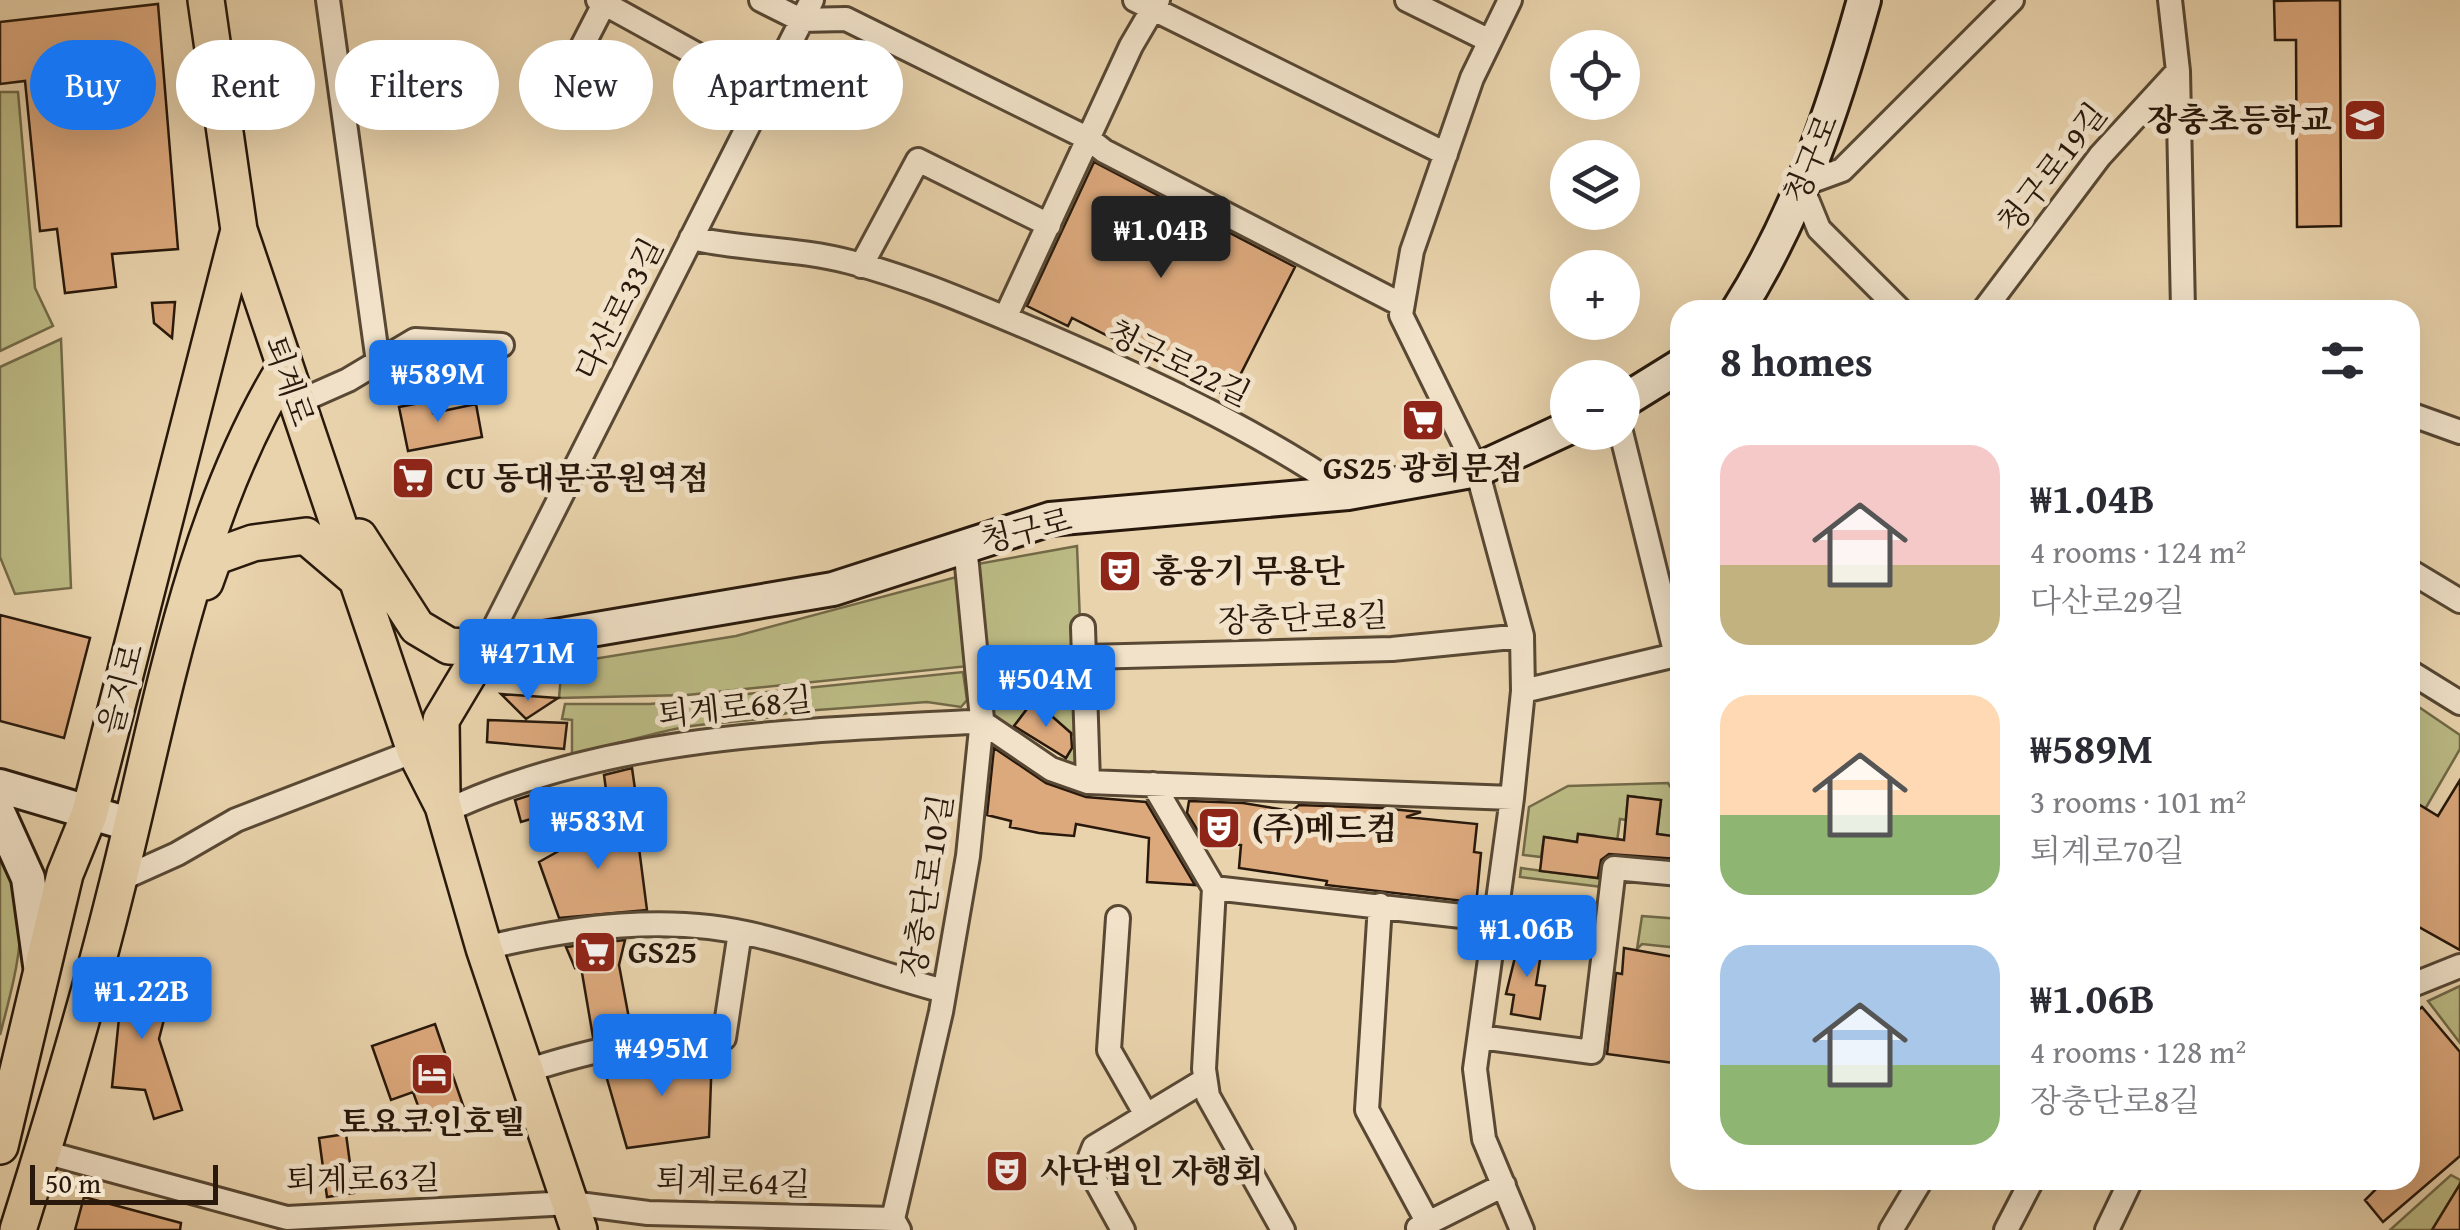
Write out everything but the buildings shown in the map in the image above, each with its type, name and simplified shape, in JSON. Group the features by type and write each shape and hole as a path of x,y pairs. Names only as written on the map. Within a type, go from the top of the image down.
{"main road":[{"name":"퇴계로","path":"206,0 239,230 415,751 443,809 484,948 575,1217"},
{"name":"을지로","path":"0,1146 65,874 89,815 239,230"},
{"name":"을지로","path":"18,1230 44,1152 118,880 168,678 227,483 248,428 290,386"},
{"path":"325,482 417,627 449,646 484,648 441,720 443,809"},
{"path":"168,678 214,556 252,543 306,536 361,583"}],"street":[{"path":"328,0 378,362"},
{"path":"761,0 846,19 1089,139 1104,151 1402,304"},
{"path":"1407,0 1490,41"},
{"path":"1510,0 1472,78 1412,251 1401,315 1478,470 1522,636 1524,690 1475,1069 1484,1139 1522,1230"},
{"name":"청구로","path":"1744,300 1772,256 1837,98 1864,0"},
{"path":"1890,300 1819,229 1801,184 1842,170 2012,0"},
{"path":"2170,0 2178,72 2184,300"},
{"path":"584,40 603,1 673,40"},
{"path":"1005,318 1149,3 1446,154"},
{"name":"다산로33길","path":"791,40 806,10"},
{"name":"청구로19길","path":"1992,300 2100,156 2178,72"},
{"name":"다산로33길","path":"484,648 746,130"},
{"path":"861,266 918,160 1049,226"},
{"name":"청구로22길","path":"691,238 738,248 783,249 861,266 1005,318 1109,362 1265,442 1348,493"},
{"path":"290,386 378,362 415,340 502,345"},
{"path":"1640,391 1670,374"},
{"path":"2420,418 2460,432"},
{"name":"청구로","path":"484,648 833,589 1050,519 1348,493 1478,470 1550,436"},
{"path":"1626,450 1670,623"},
{"name":"장충단로10길","path":"896,1224 968,856 982,722 965,546"},
{"path":"2420,578 2460,601"},
{"path":"1083,628 1088,782"},
{"name":"장충단로8길","path":"1086,656 1392,649 1522,636"},
{"path":"1524,690 1670,656"},
{"path":"2420,678 2460,704"},
{"path":"982,722 1052,769 1088,782 1512,798"},
{"name":"퇴계로68길","path":"443,809 500,785 652,748 803,731 982,722"},
{"path":"118,880 177,854 236,820 415,751"},
{"path":"1153,784 1214,888 1205,1080 1208,1096 1283,1230"},
{"path":"0,786 132,825"},
{"path":"0,816 28,878 41,976"},
{"path":"1480,1037 1592,1052 1614,868 1670,873"},
{"path":"1214,888 1497,920"},
{"path":"1380,905 1367,1110 1421,1227 1504,1185"},
{"path":"1118,918 1109,1050 1146,1113"},
{"path":"484,948 558,930 632,924 740,932 944,991"},
{"path":"526,1072 596,1049 682,1036 724,1038 740,932"},
{"path":"2420,982 2460,966"},
{"path":"1123,1230 1086,1166 1094,1148 1205,1080"},
{"name":"퇴계로63길","path":"44,1152 288,1218 575,1217"},
{"path":"1891,1230 1915,1190"},
{"path":"2006,1230 2027,1190"},
{"path":"2106,1230 2127,1190"},
{"name":"퇴계로64길","path":"575,1217 648,1212 896,1224"}],"shaded area":[{"path":"0,92 18,92 35,288 53,326 0,351"},
{"path":"61,339 71,588 15,594 0,557 0,367"},
{"path":"1077,546 1086,774 1062,765 1077,738 1038,704 1030,705 1010,732 986,718 972,565"},
{"path":"960,576 969,666 687,695 559,698 562,664 736,636"},
{"path":"963,672 967,700 961,707 927,702 790,712 680,728 572,754 572,720 562,719 565,704 650,704"},
{"path":"2420,708 2460,735 2460,749 2420,818"},
{"path":"1668,783 1670,836 1657,834 1661,800 1628,796 1626,820 1620,819 1611,888 1520,877 1521,868 1605,879 1609,849 1596,836 1578,834 1577,842 1544,837 1541,857 1523,855 1529,807 1568,786"},
{"path":"0,838 18,887 21,911 13,984 0,1035"},
{"path":"1642,916 1670,918 1670,947 1642,944 1637,949"},
{"path":"2460,986 2460,1043 2428,1001"},
{"path":"2451,1175 2460,1180 2460,1204 2451,1199 2432,1230 2390,1230"}],"place":[{"name":"장충초등학교","path":"2365,120"},
{"name":"GS25 광희문점","path":"1423,420"},
{"name":"CU 동대문공원역점","path":"413,478"},
{"name":"홍웅기 무용단","path":"1120,571"},
{"name":"(주)메드컴","path":"1219,828"},
{"name":"GS25","path":"595,952"},
{"name":"토요코인호텔","path":"432,1074"},
{"name":"사단법인 자행회","path":"1007,1171"}]}
